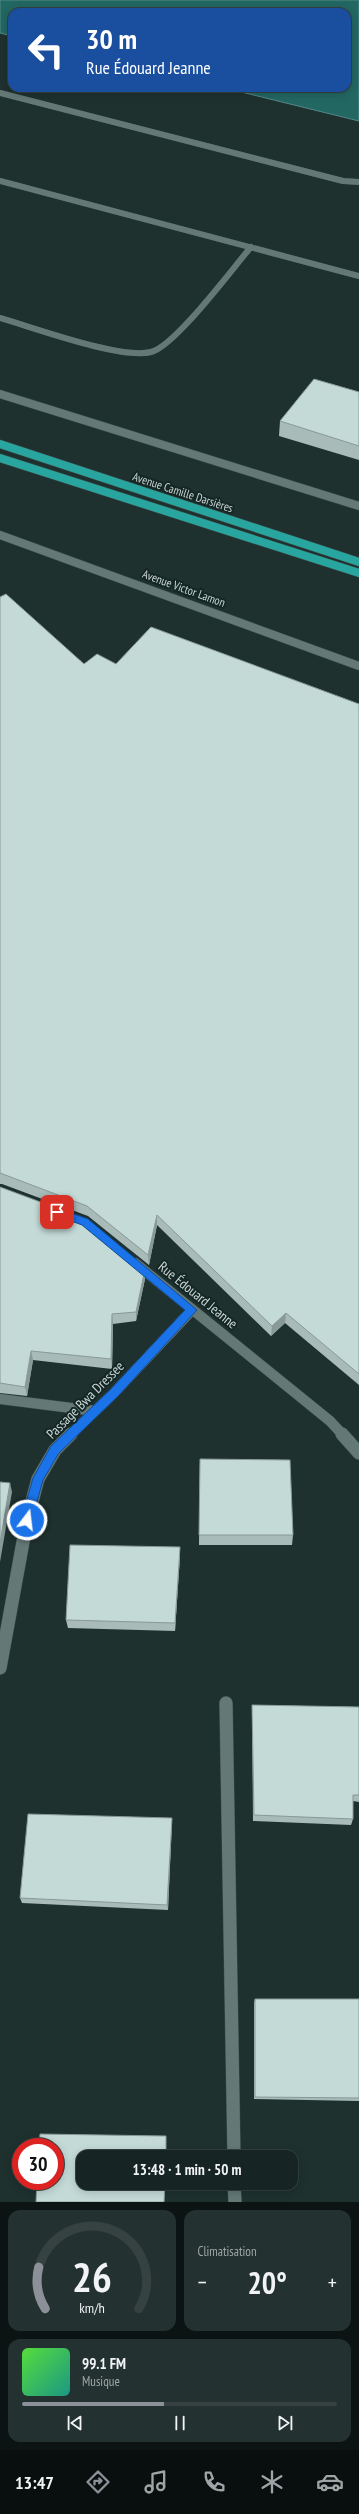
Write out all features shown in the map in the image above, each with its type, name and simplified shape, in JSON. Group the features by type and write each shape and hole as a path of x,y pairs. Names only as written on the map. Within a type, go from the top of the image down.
{"main road":[{"name":"Avenue Camille Darsières","path":"0,444 359,562"},
{"name":"Avenue Camille Darsières","path":"0,458 359,573"}],"street":[{"path":"0,94 343,181 359,182"},
{"path":"0,181 359,276"},
{"path":"0,318 124,352 152,352 171,338 251,247"},
{"path":"0,394 359,506"},
{"name":"Avenue Victor Lamon","path":"0,535 359,666"},
{"name":"Rue Édouard Jeanne","path":"126,1256 330,1421 359,1453"},
{"name":"Passage Bwa Dressee","path":"0,1668 27,1520 38,1478 55,1450 95,1411 192,1310"},
{"path":"0,1399 95,1411"},
{"path":"226,1703 234,2150"},
{"path":"234,2190 235,2202"}],"water":[{"path":"0,0 359,0 359,121 241,92 351,92 351,8 8,8 8,35 0,33"}],"building":[{"path":"314,379 359,392 359,446 280,421"},
{"path":"6,594 84,664 97,654 116,664 151,627 359,704 359,1374 286,1313 272,1326 157,1215 148,1255 87,1206 0,1173 0,597"},
{"path":"0,1187 81,1217 145,1269 136,1312 112,1314 111,1359 31,1351 25,1387 0,1383"},
{"path":"200,1459 290,1460 293,1535 199,1535"},
{"path":"0,1482 10,1483 0,1543"},
{"path":"70,1545 180,1547 175,1623 66,1620"},
{"path":"252,1705 359,1707 359,1795 353,1795 353,1819 254,1815"},
{"path":"28,1814 172,1818 167,1905 20,1898"},
{"path":"255,1999 359,1999 359,2098 255,2097"},
{"path":"40,2134 166,2136 166,2150 76,2150 76,2190 165,2190 164,2202 36,2202 37,2190 64,2190 64,2138 40,2138"}],"route":[{"path":"27,1520 38,1478 55,1450 114,1393 192,1310 85,1222 57,1212"}]}
